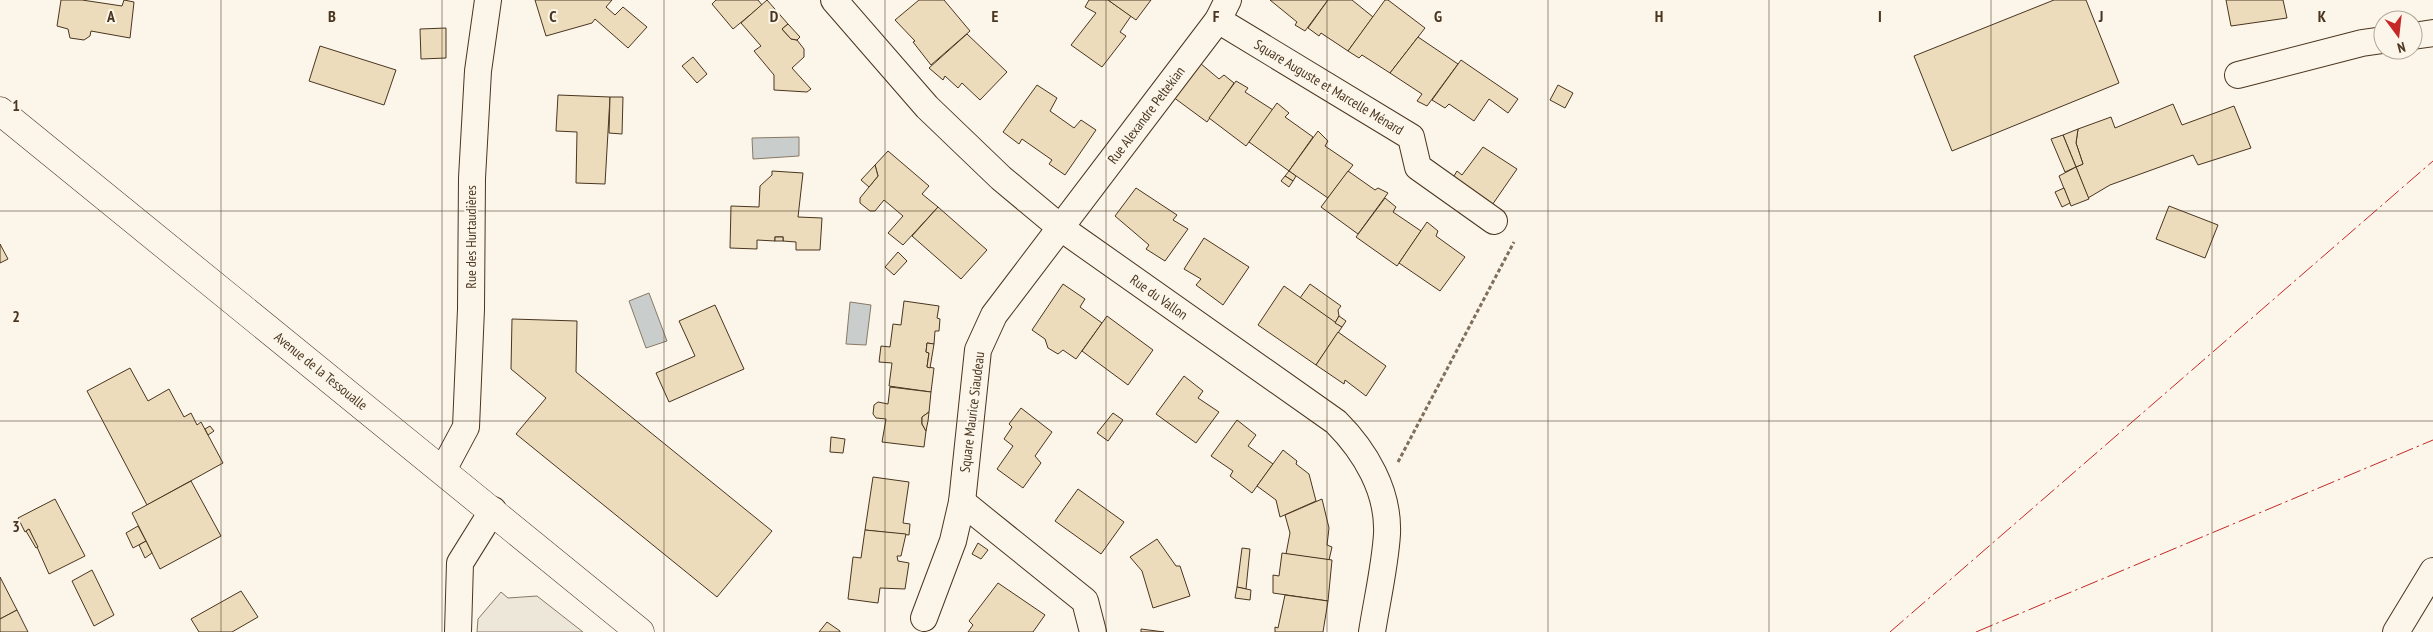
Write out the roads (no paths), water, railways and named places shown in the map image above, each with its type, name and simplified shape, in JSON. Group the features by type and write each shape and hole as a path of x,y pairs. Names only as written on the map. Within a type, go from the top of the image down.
{"main road":[{"name":"Avenue de la Tessoualle","path":"0,111 493,510 640,632"}],"street":[{"name":"Rue des Hurtaudières","path":"443,470 466,428 471,308 473,159 478,71 488,0"},
{"name":"Rue du Vallon","path":"834,0 927,107 1001,178 1061,228 1336,422 1355,440 1370,466 1381,494 1387,532 1372,632"},
{"name":"Rue Alexandre Peltekian","path":"1061,228 1223,10"},
{"name":"Square Auguste et Marcelle Ménard","path":"1223,10 1411,137 1418,167 1494,222"},
{"path":"2238,75 2373,41"},
{"name":"Square Maurice Siaudeau","path":"924,618 954,541 962,502 978,350 994,315 1061,228"},
{"path":"962,502 1086,601 1093,632"},
{"path":"458,632 460,563 493,510"},
{"path":"2396,632 2433,571"}]}
